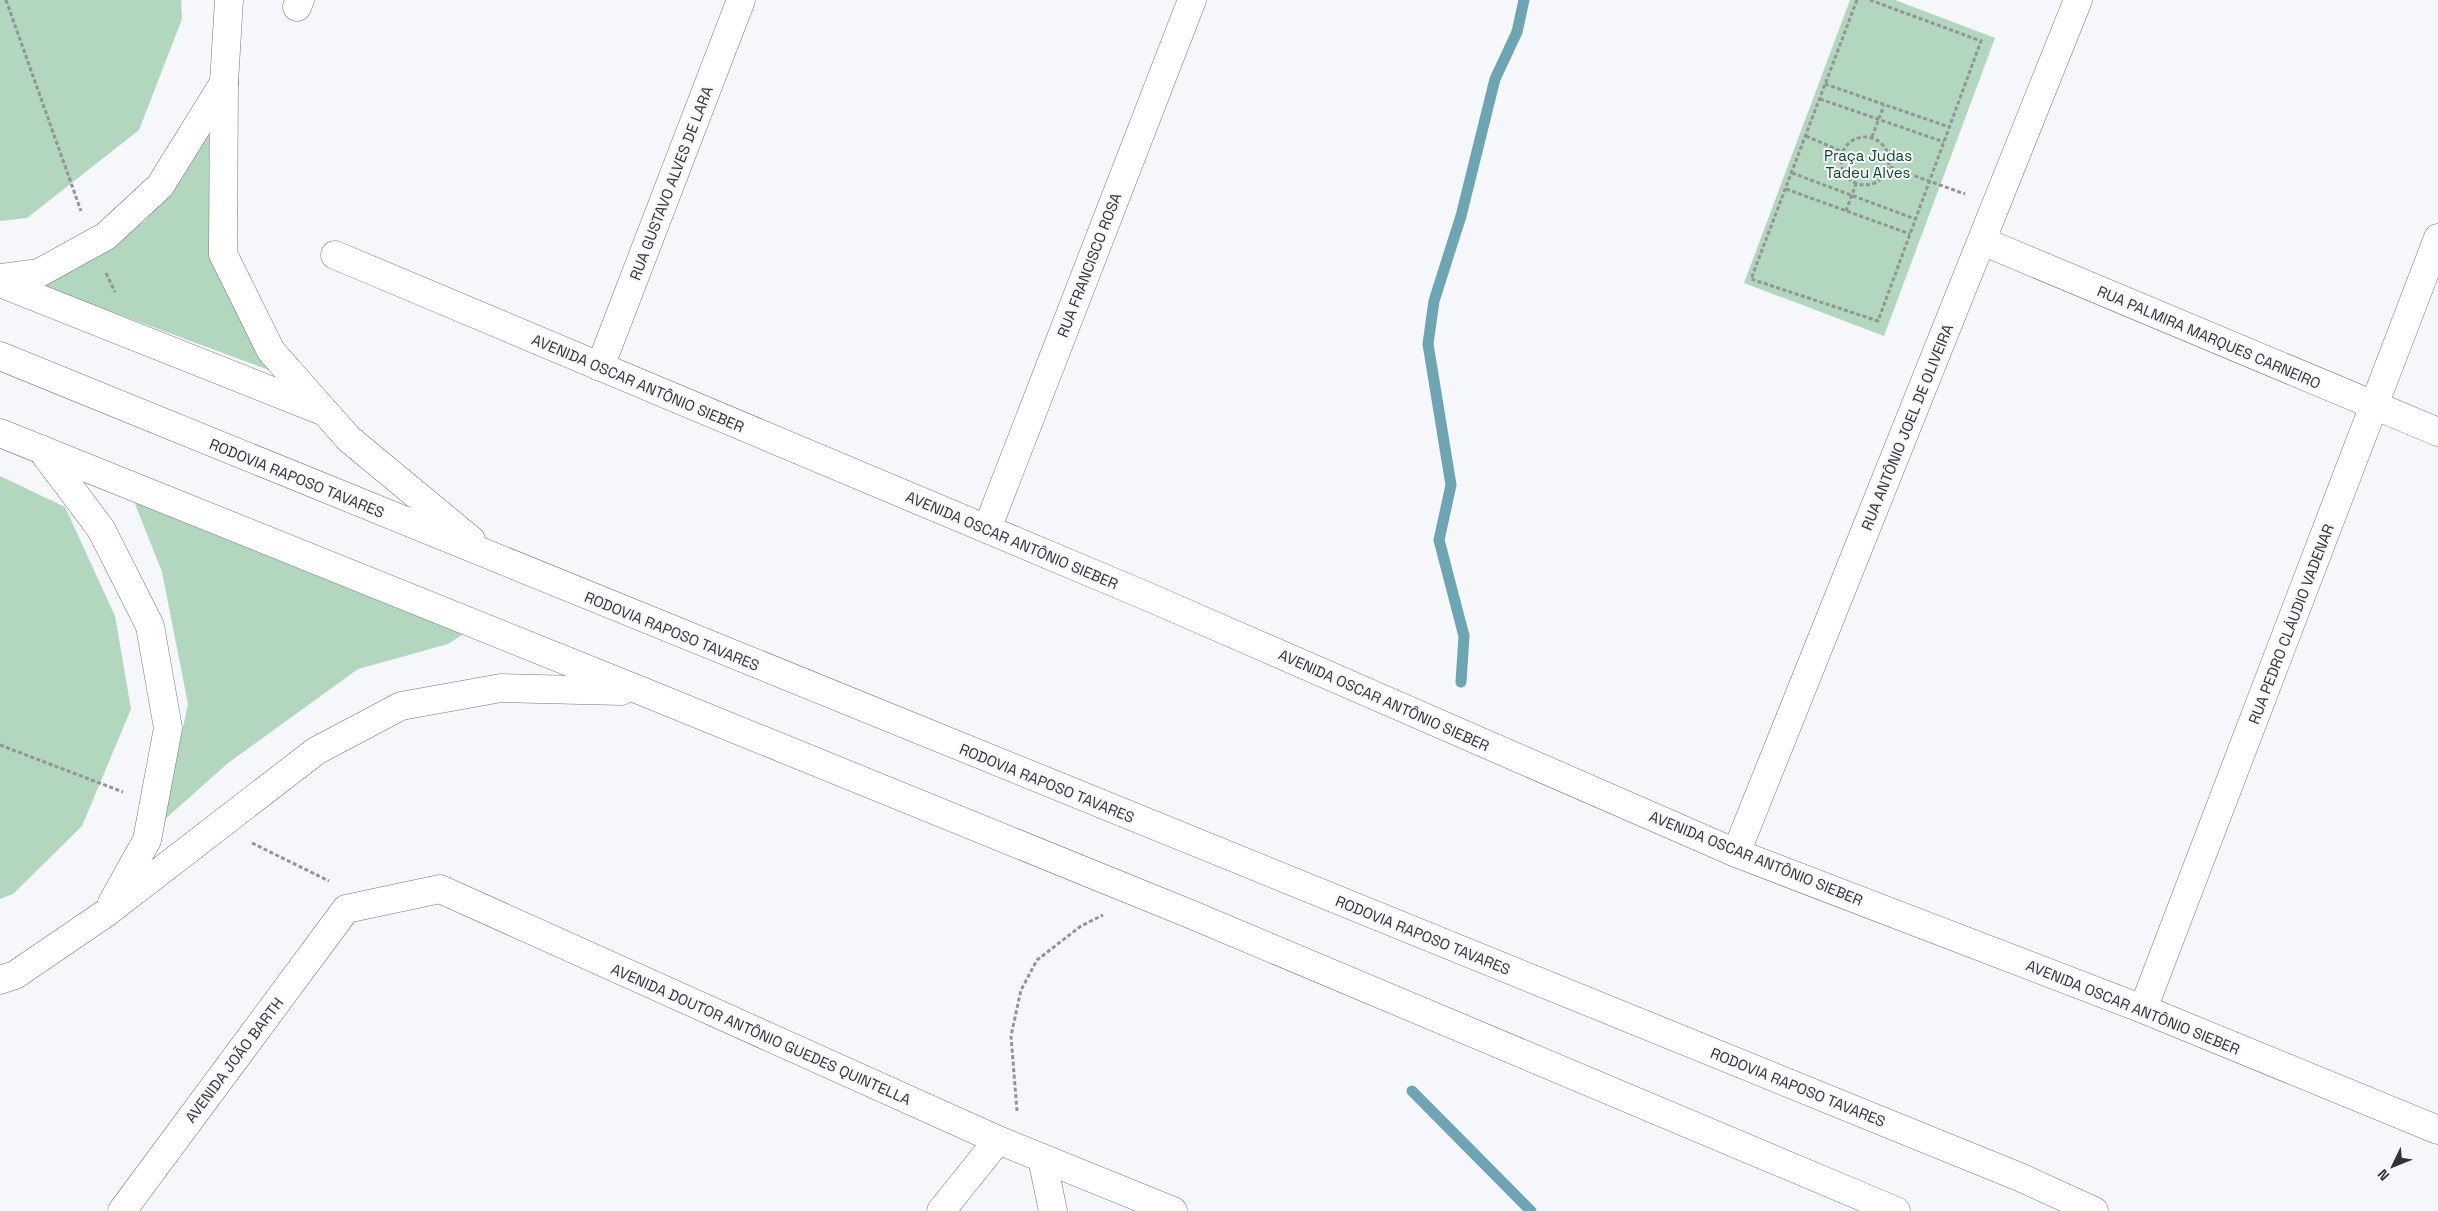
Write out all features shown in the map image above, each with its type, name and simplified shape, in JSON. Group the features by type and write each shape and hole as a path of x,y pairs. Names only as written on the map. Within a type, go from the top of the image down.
{"main road":[{"path":"229,0 224,83 223,254 271,351 349,440 494,558"},
{"name":"RUA GUSTAVO ALVES DE LARA","path":"600,367 741,0"},
{"name":"RUA FRANCISCO ROSA","path":"987,529 1192,0"},
{"name":"RUA ANTÔNIO JOEL DE OLIVEIRA","path":"1736,853 2078,0"},
{"path":"0,278 39,273 106,236 160,186 224,83"},
{"name":"RUA PEDRO CLÁUDIO VADENAR","path":"2143,1009 2375,407 2438,238"},
{"name":"RUA PALMIRA MARQUES CARNEIRO","path":"1982,241 2438,432"},
{"name":"AVENIDA OSCAR ANTÔNIO SIEBER","path":"335,255 1160,602 1736,853 2143,1009 2438,1130"},
{"path":"0,283 325,412"},
{"name":"RODOVIA RAPOSO TAVARES","path":"0,356 2022,1178 2094,1211"},
{"path":"0,433 644,692 1144,896 1896,1211"},
{"path":"41,449 101,529 150,626 168,728 147,840 106,913"},
{"path":"0,980 16,975 106,913 316,751 400,706 502,688 644,692"},
{"name":"AVENIDA DOUTOR ANTÔNIO GUEDES QUINTELLA","path":"346,909 440,890 1020,1149 1173,1211"},
{"name":"AVENIDA JOÃO BARTH","path":"122,1211 346,909"},
{"path":"941,1211 1020,1149 1053,1211"}],"path":[{"path":"6,0 93,243 133,336"},
{"path":"1857,0 1751,279 1878,321 1981,41 1870,0"},
{"path":"1825,84 1949,128"},
{"path":"1820,99 1944,142"},
{"path":"1872,137 1884,104"},
{"path":"1806,136 1843,152"},
{"path":"1872,137 1883,144 1888,150 1890,167 1880,180 1873,184 1856,184 1844,172 1841,164 1843,152 1854,138 1872,137"},
{"path":"1890,167 1996,205"},
{"path":"1792,172 1915,219"},
{"path":"1846,211 1856,184"},
{"path":"1786,189 1910,234"},
{"path":"1020,1149 1011,1036 1021,990 1037,960 1081,926 1144,896"}],"green space":[{"path":"0,0 181,0 182,19 139,130 27,218 0,221"},
{"name":"Praça Judas Tadeu Alves","path":"1850,0 1895,0 1995,38 1884,336 1744,283"},
{"path":"209,129 209,228 221,278 277,373 88,303 24,285 85,261 145,221"},
{"path":"0,476 65,507 115,616 131,709 82,826 13,894 0,899"},
{"path":"128,486 474,627 448,644 358,669 228,763 163,821 188,704 162,572"}],"waterway":[{"path":"1461,682 1464,636 1439,540 1451,485 1428,344 1434,301 1461,216 1495,79 1517,32 1524,0"},
{"path":"1412,1091 1531,1211"}]}
